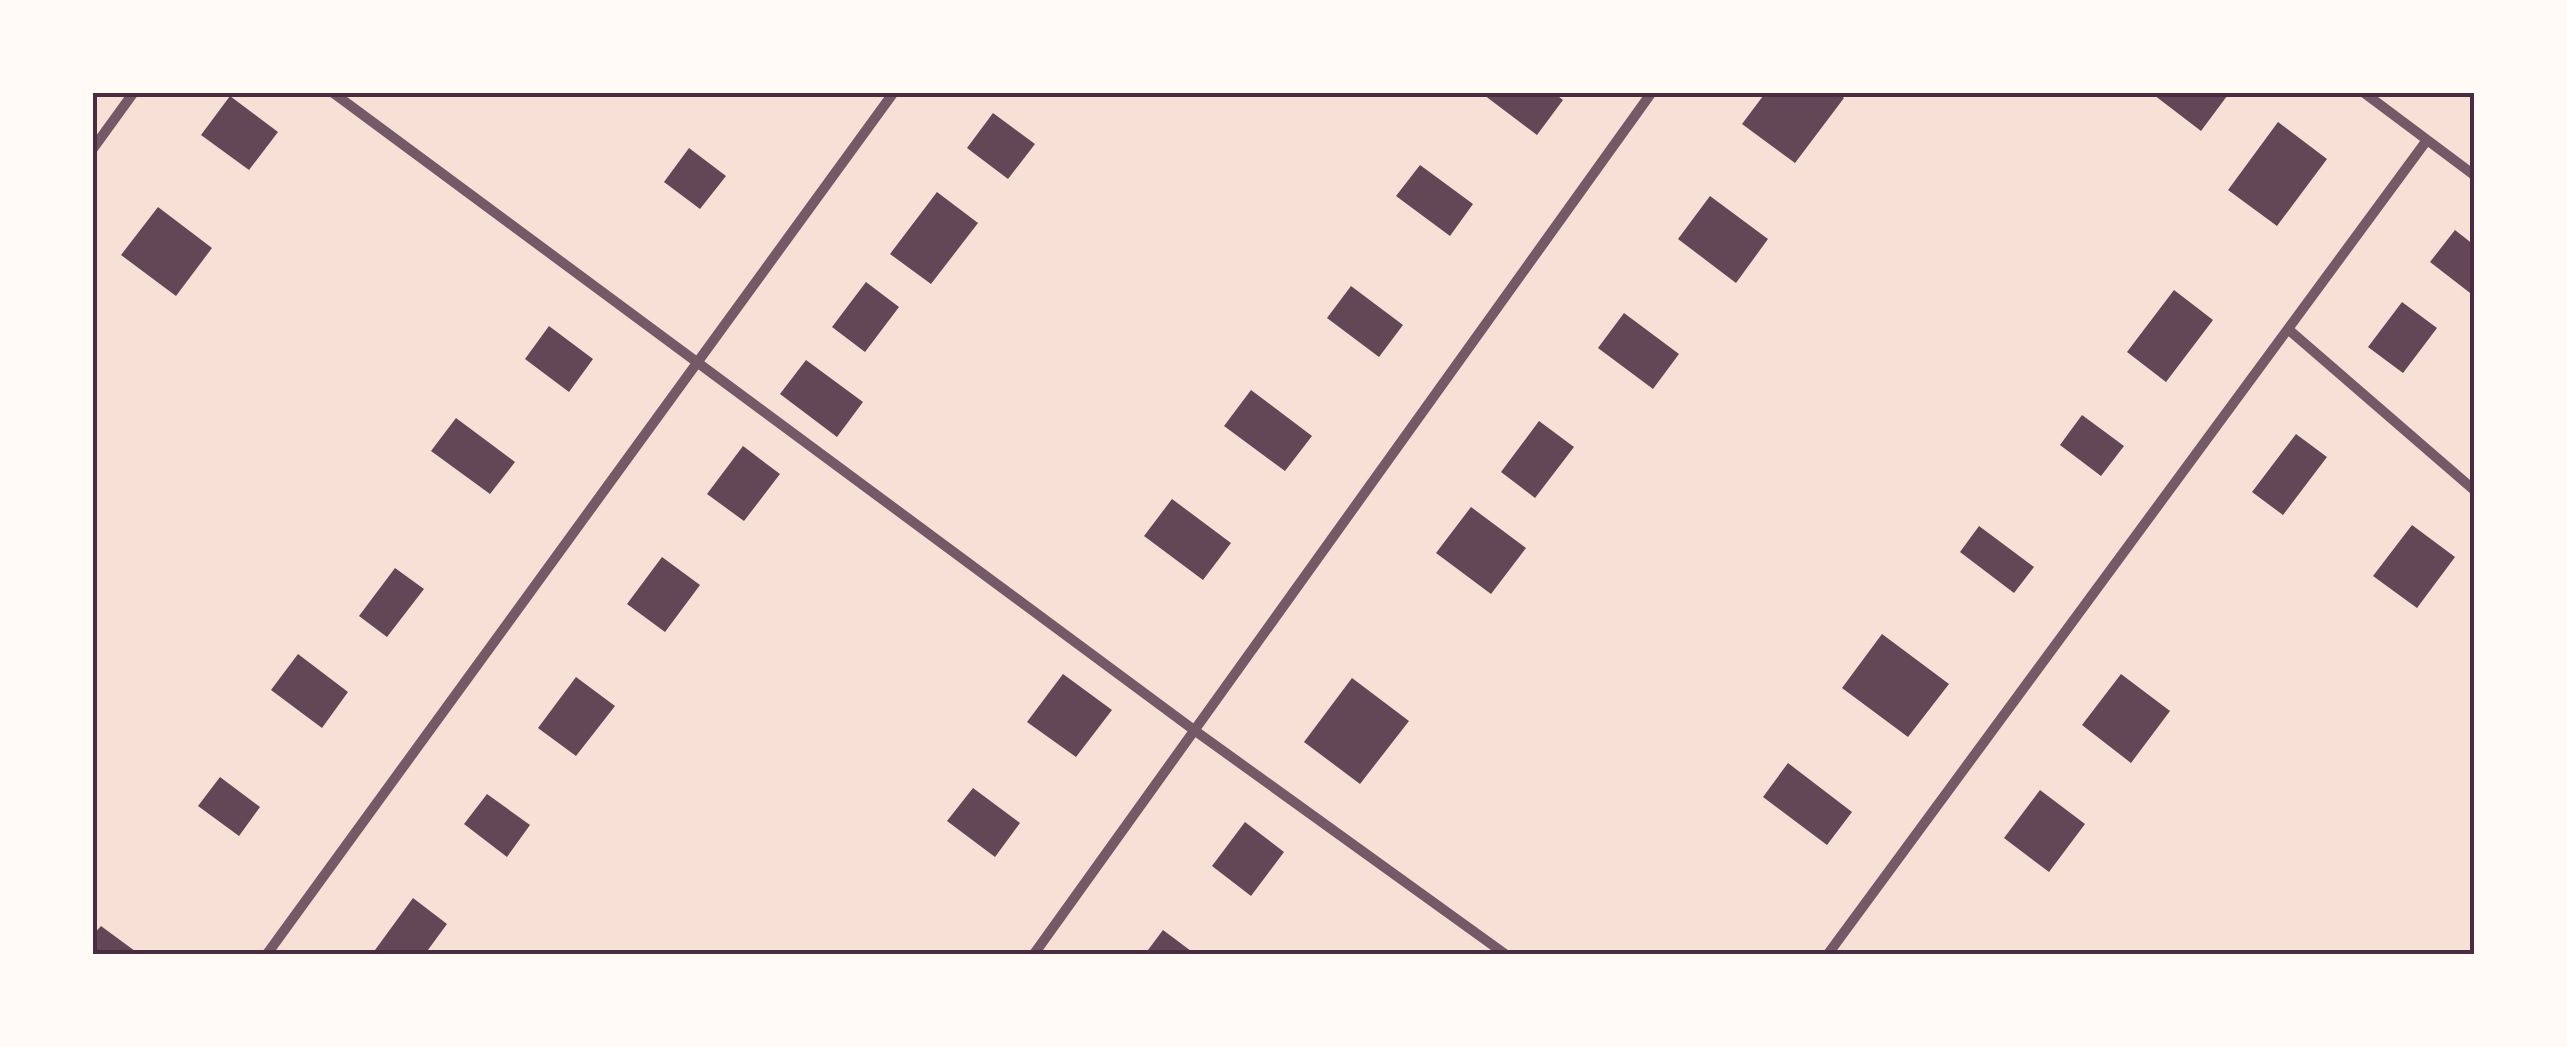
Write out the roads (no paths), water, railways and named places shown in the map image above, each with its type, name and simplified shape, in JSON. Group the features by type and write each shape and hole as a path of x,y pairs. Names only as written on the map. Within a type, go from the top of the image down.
{"street":[{"path":"92,150 134,92"},
{"path":"332,92 1194,730 1504,954"},
{"path":"267,954 894,92"},
{"path":"1034,954 1652,92"},
{"path":"2364,92 2474,175"},
{"path":"1828,954 2427,140"},
{"path":"2288,329 2474,490"}]}
